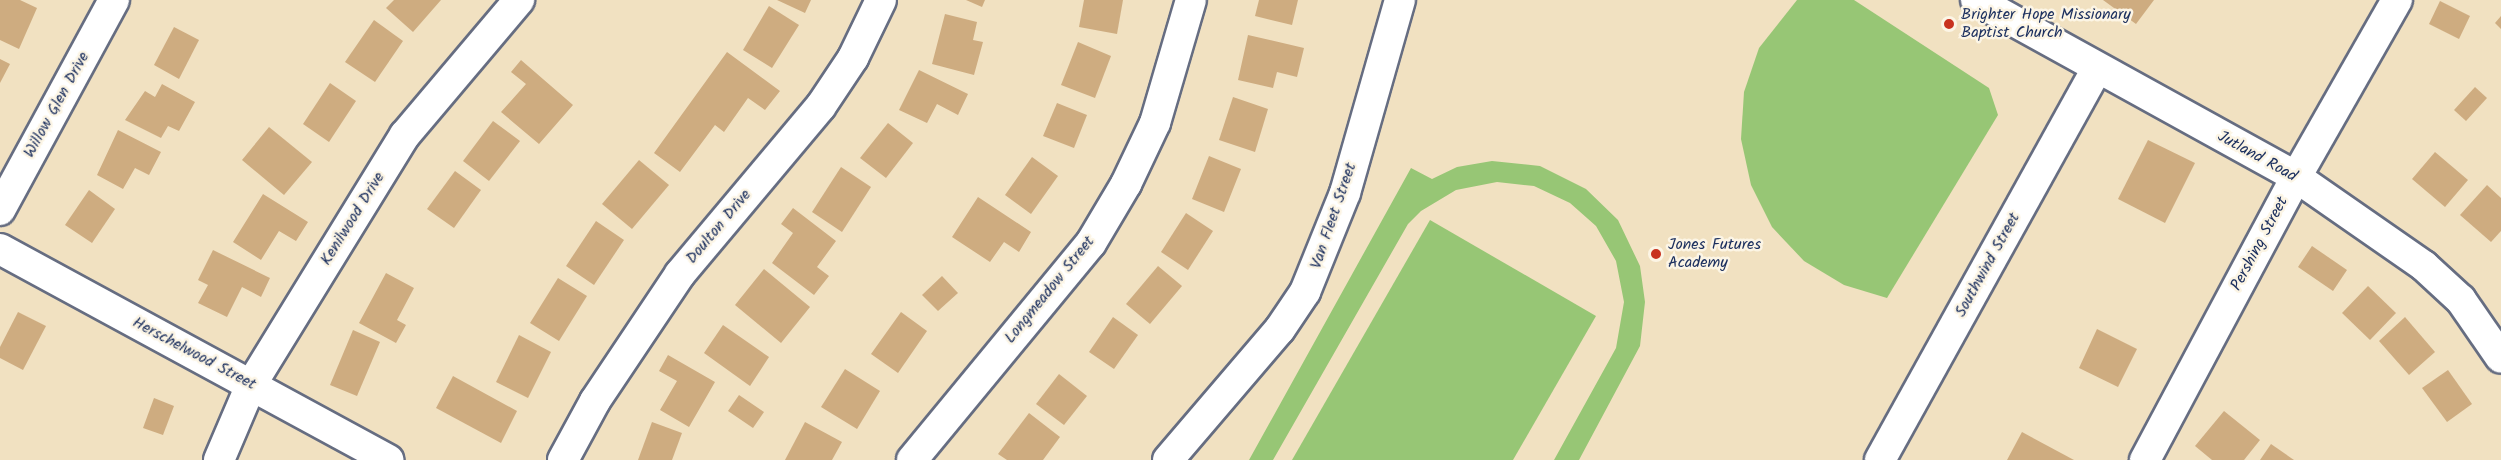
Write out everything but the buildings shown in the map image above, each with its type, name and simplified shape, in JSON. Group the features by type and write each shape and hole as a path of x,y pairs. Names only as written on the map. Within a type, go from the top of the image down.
{"street":[{"name":"Willow Glen Drive","path":"0,210 114,0"},
{"name":"Kenilwood Drive","path":"219,460 251,385 405,135 519,0"},
{"name":"Doulton Drive","path":"563,460 595,401 680,273 821,106 853,58 881,0"},
{"name":"Longmeadow Street","path":"912,460 1090,243 1155,123 1191,0"},
{"name":"Van Fleet Street","path":"1168,460 1280,329 1305,292 1326,249 1345,193 1400,0"},
{"name":"Pershing Street","path":"2145,460 2296,177 2397,0"},
{"name":"Jutland Road","path":"1993,4 2097,69 2296,177 2424,266 2461,300 2501,358"},
{"name":"Southwind Street","path":"1880,460 2097,69"},
{"name":"Herschelwood Street","path":"0,249 388,460"}],"green space":[{"path":"1797,0 1854,0 1989,88 1998,115 1887,298 1844,285 1804,261 1772,227 1751,185 1741,139 1744,92 1759,48"},
{"path":"1492,161 1540,166 1586,189 1618,220 1640,266 1645,302 1640,346 1579,460 1554,460 1616,348 1624,302 1616,261 1596,226 1570,203 1534,186 1497,182 1456,190 1421,211 1408,224 1273,460 1249,460 1411,168 1432,179 1457,167"},
{"path":"1430,220 1596,316 1513,460 1292,460"}],"place":[{"name":"Brighter Hope Missionary Baptist Church","path":"1949,24"},
{"name":"Jones Futures Academy","path":"1656,254"}]}
